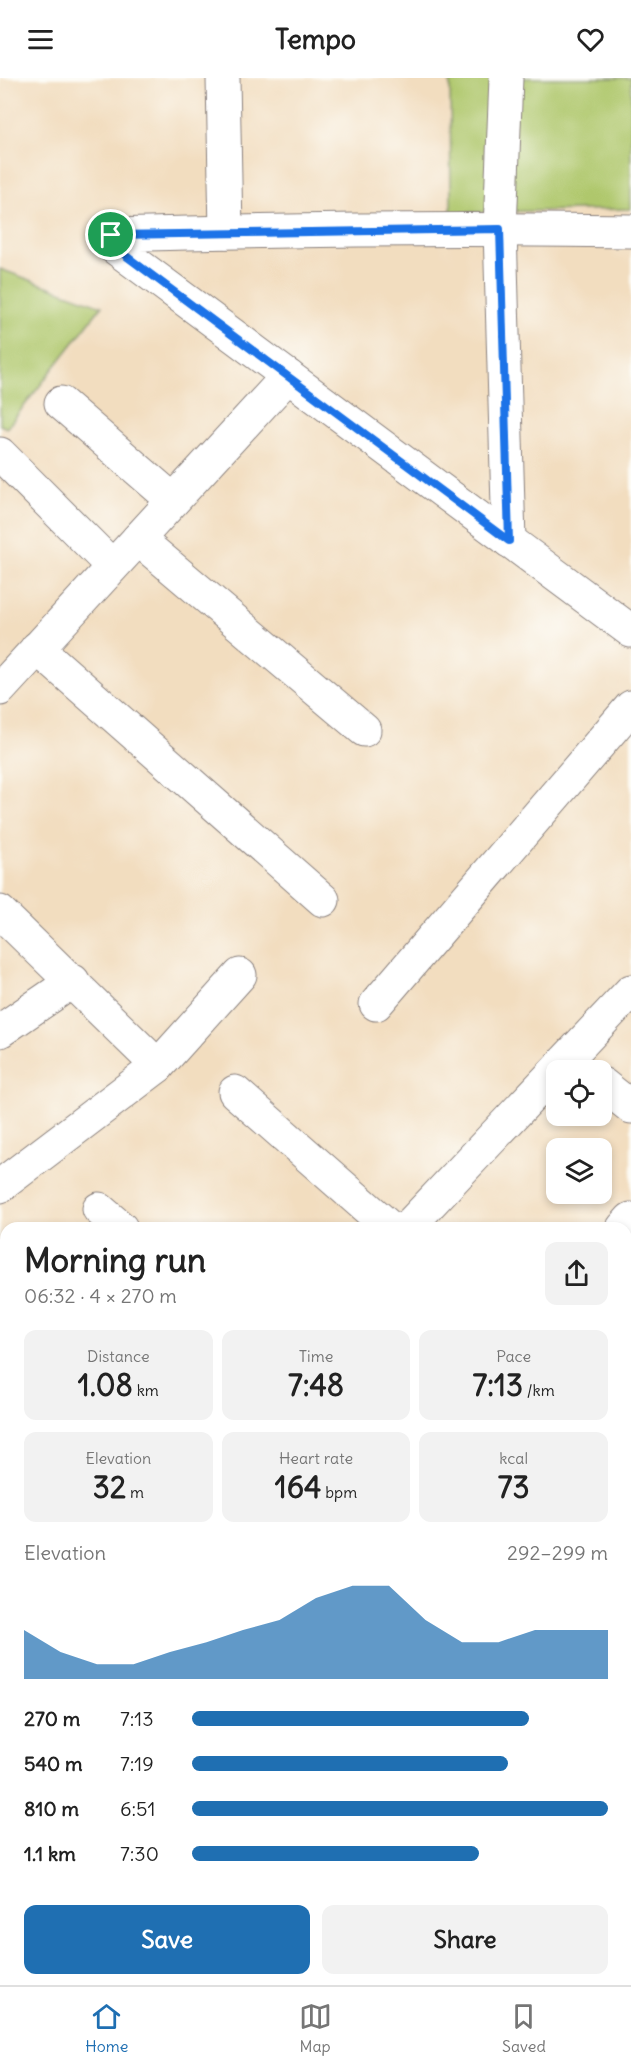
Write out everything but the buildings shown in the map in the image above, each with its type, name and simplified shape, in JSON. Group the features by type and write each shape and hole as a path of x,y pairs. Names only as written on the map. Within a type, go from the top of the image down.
{"street":[{"path":"223,78 226,232"},
{"path":"506,78 500,229 509,541"},
{"path":"631,231 500,229 226,232 111,235 106,241 631,631"},
{"path":"4,678 38,648 288,376"},
{"path":"61,403 173,500"},
{"path":"0,454 112,566"},
{"path":"138,539 364,730"},
{"path":"38,648 323,900"},
{"path":"376,1004 631,706"},
{"path":"0,912 158,1066"},
{"path":"0,1186 158,1066 240,975"},
{"path":"0,1031 73,981"},
{"path":"580,1060 631,991"},
{"path":"235,1092 383,1222"},
{"path":"612,1092 631,1107"},
{"path":"413,1222 546,1094"}],"green space":[{"path":"450,78 631,78 631,209 451,213"},
{"path":"0,269 102,306 7,428 0,425"}],"route":[{"path":"500,229 509,541 111,246 106,241 111,235 500,229"}]}
